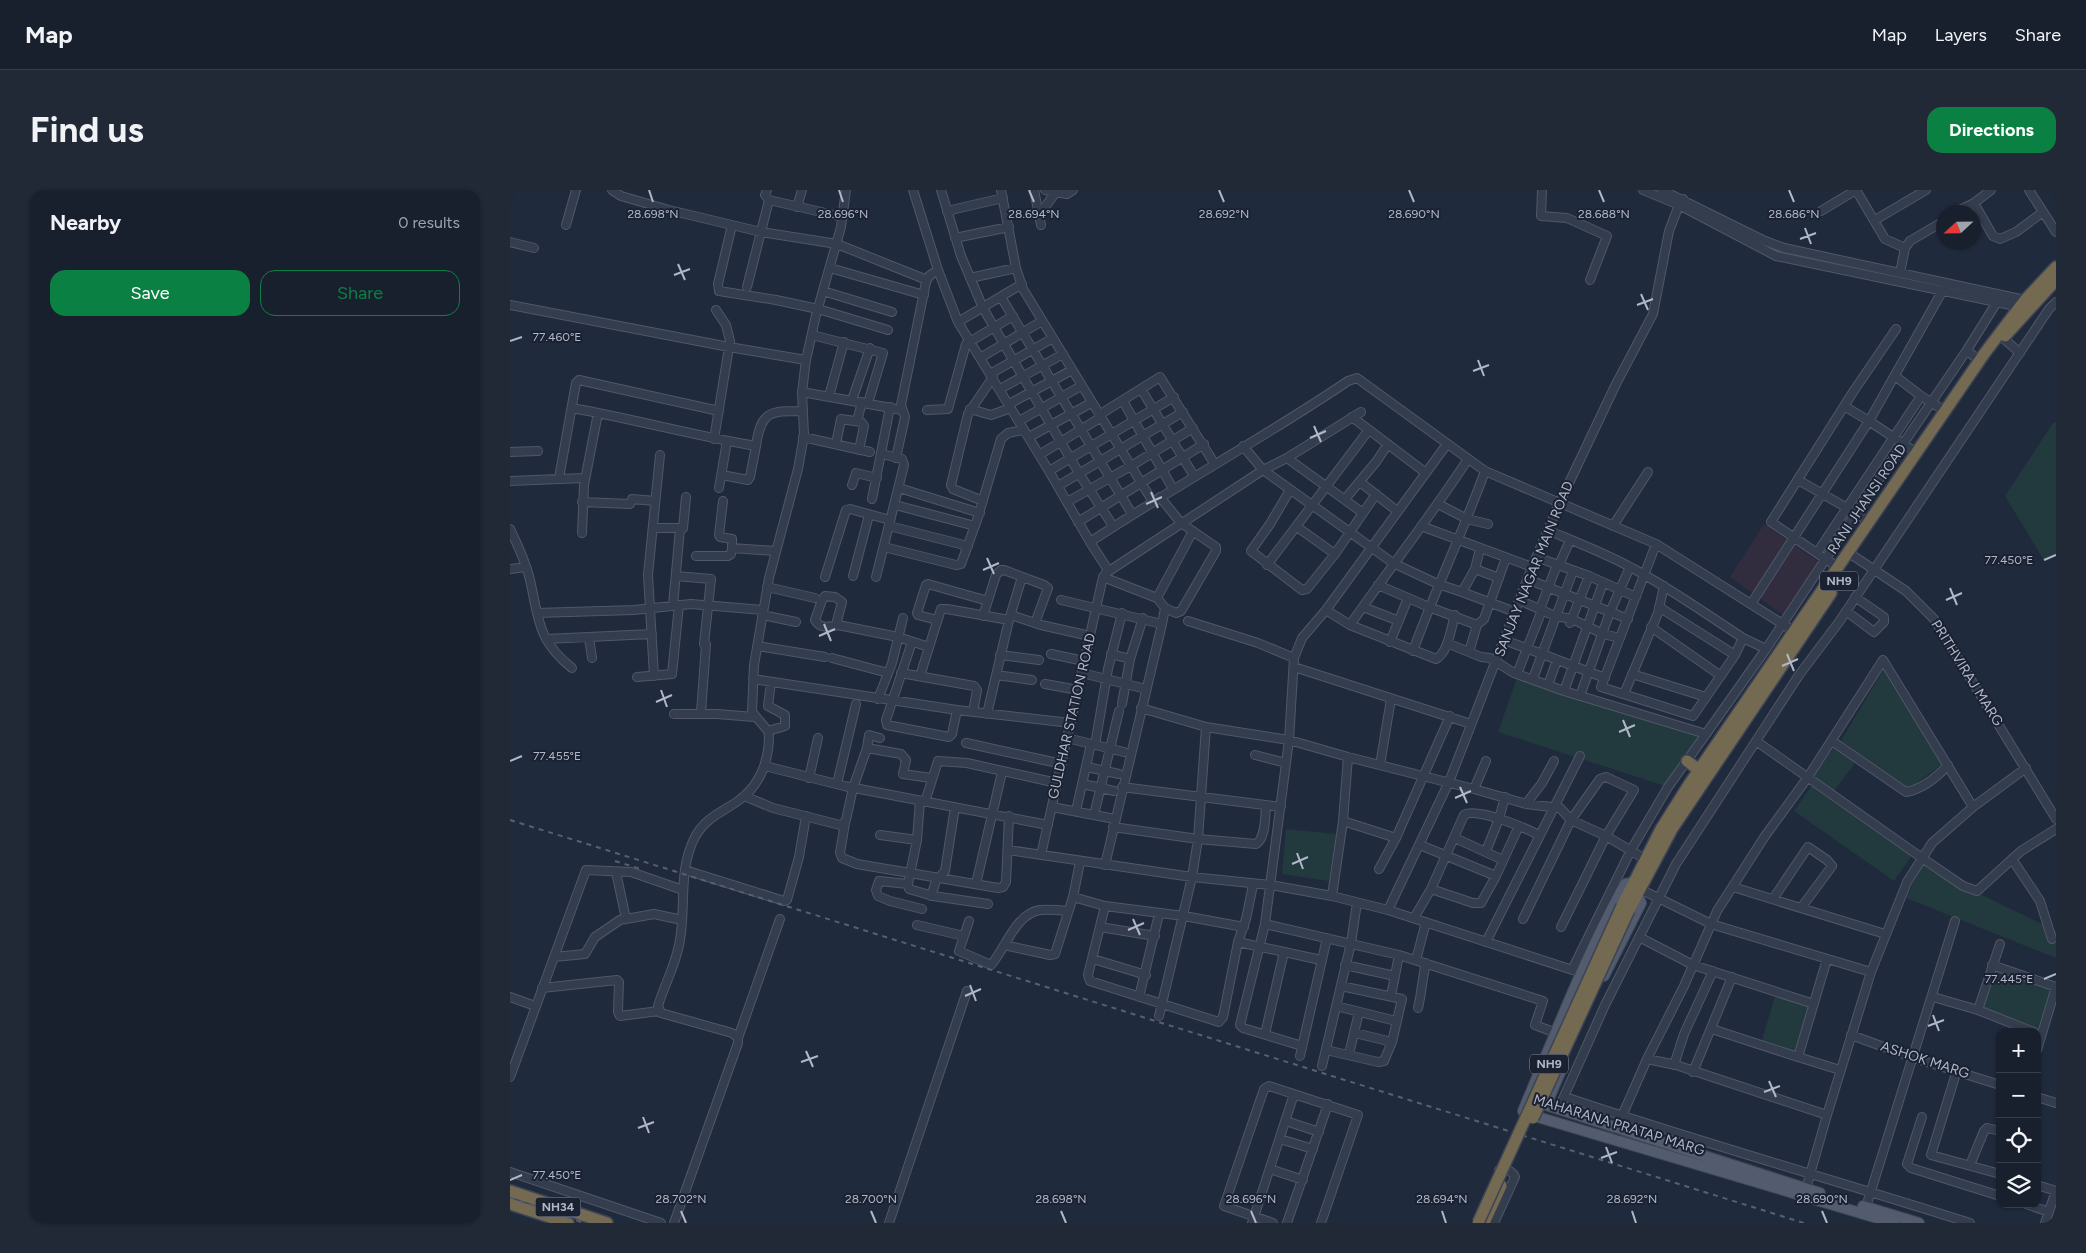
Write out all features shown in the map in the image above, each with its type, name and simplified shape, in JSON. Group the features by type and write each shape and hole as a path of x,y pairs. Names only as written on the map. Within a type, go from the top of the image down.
{"highway":[{"name":"RANI JHANSI ROAD","path":"1637,888 1645,859 1661,828 1700,770 1736,726 2022,303 2056,267"},
{"name":"RANI JHANSI ROAD","path":"1736,726 1795,632 1839,568 1852,555 1870,522 1964,384 2056,280"},
{"name":"RANI JHANSI ROAD","path":"1637,888 1725,741"},
{"path":"1687,761 1700,770"},
{"name":"NH9","path":"1476,1223 1637,888"},
{"name":"NH9","path":"1484,1223 1626,908"},
{"name":"NH34","path":"510,1192 606,1223"},
{"name":"NH34","path":"510,1204 568,1223"}],"main road":[{"name":"MAHARANA PRATAP MARG","path":"1894,1223 1805,1192 1618,1129 1546,1106 1581,1023 1641,903 1637,888 1625,884 1577,971 1556,1033 1523,1111 1615,1140 1805,1192 1866,1207 1920,1223"},
{"path":"1541,1118 1546,1106"}],"street":[{"path":"566,225 576,190"},
{"path":"612,190 619,195 635,200 761,232 837,244 927,280"},
{"path":"767,190 765,195 769,200 843,217"},
{"path":"797,207 802,190"},
{"path":"659,1011 662,992 678,951 685,870 692,844 700,829 715,814 744,796 758,781 765,766 769,739 768,731 754,717 751,706 757,646 775,551 798,469 804,437 802,392 806,360 818,309 837,244 846,190"},
{"path":"913,190 938,270 958,322 1108,570"},
{"path":"941,190 955,238 983,308 1089,490 1113,526"},
{"path":"1034,190 1041,225"},
{"path":"1045,190 1067,194 1073,190"},
{"path":"1542,190 1541,216 1568,218 1607,236 1590,280"},
{"path":"1642,190 1681,202 1784,248 1900,273 2022,303"},
{"path":"1662,190 1776,256 1997,302 2022,303"},
{"path":"1821,212 1856,190 1885,239 1905,248"},
{"path":"1875,220 1926,190"},
{"path":"1968,205 1991,190"},
{"path":"2029,190 2055,230"},
{"path":"1039,215 1056,192"},
{"path":"947,211 1002,194 1016,268 1022,284 1091,403 1153,502"},
{"path":"747,287 769,200"},
{"name":"SANJAY NAGAR MAIN ROAD","path":"1388,910 1449,782 1547,530 1616,384 1653,314 1670,231 1681,202"},
{"path":"1974,202 1994,236 2000,239 2016,232 2043,212"},
{"path":"732,225 718,284 719,291 818,309 888,330"},
{"path":"1900,273 1905,248 1910,241 1936,226"},
{"path":"955,238 1009,227"},
{"path":"510,242 534,248"},
{"path":"830,268 924,295"},
{"path":"970,278 1016,268"},
{"path":"896,458 905,417 901,403 927,280 938,270"},
{"path":"958,322 1022,284"},
{"path":"1751,604 1869,420 1943,290"},
{"path":"823,291 892,312"},
{"path":"1001,297 1132,514"},
{"path":"1008,850 1192,878 1270,885 1332,896 1388,910 1577,971 1630,850 1668,787 1766,649 1967,350 1997,302"},
{"path":"1558,1110 1604,1006 1676,864 1799,675 1846,611 2056,302"},
{"path":"510,305 806,360"},
{"path":"714,439 729,347 729,334 726,325 716,310"},
{"path":"927,410 946,410 950,407 963,351 969,342 1013,316"},
{"path":"980,358 1042,321"},
{"path":"1839,568 1771,522 1844,406 1896,329"},
{"path":"812,334 882,352 883,354 857,421"},
{"path":"983,501 953,489 951,485 970,409 991,376 1014,360 1053,338"},
{"path":"2003,338 2020,353"},
{"path":"829,396 844,342"},
{"path":"852,400 870,348"},
{"path":"1967,350 1982,362"},
{"path":"1000,389 1064,354"},
{"path":"970,409 991,414 1010,406 1072,370"},
{"path":"1951,373 1964,384"},
{"path":"1895,376 1921,396 1946,411"},
{"path":"1039,455 1082,430 1160,377 1204,444 1214,463"},
{"path":"1090,542 1214,463 1295,416 1348,381 1357,378 1486,471 1559,504 1656,544 1795,632"},
{"path":"559,478 576,383 579,380 719,411"},
{"path":"1019,421 1082,386"},
{"path":"1141,389 1194,476"},
{"path":"802,392 902,410"},
{"path":"1817,553 1921,396"},
{"path":"1049,471 1174,397"},
{"path":"1123,401 1173,489"},
{"path":"1029,438 1091,403"},
{"path":"1844,406 1869,420 1917,453"},
{"path":"872,500 890,407"},
{"path":"572,408 650,423 714,439 756,446"},
{"path":"722,475 748,480 760,429 770,414 777,411 803,411"},
{"path":"1058,486 1183,412"},
{"path":"1160,497 1181,523 1215,546 1216,551 1180,612 1176,613 1164,608 1157,598 1103,577 1108,570 1181,523 1263,470 1287,458 1361,412"},
{"path":"582,533 582,502 585,478 598,413"},
{"path":"1352,417 1368,431 1426,473"},
{"path":"836,444 841,419 857,421 864,426 859,450"},
{"path":"1067,502 1193,428"},
{"path":"884,547 959,565 963,562 980,513 1001,439 1008,434 1023,430"},
{"path":"1267,565 1368,431"},
{"path":"804,437 870,452"},
{"path":"719,488 726,441"},
{"path":"1078,522 1204,444"},
{"path":"1345,499 1376,462 1388,444"},
{"path":"1302,1046 1243,1028 1240,1025 1265,924 1282,807 1289,740 1294,658 1302,638 1326,610 1396,511 1447,444"},
{"path":"1243,446 1263,470 1348,533 1393,563 1438,584 1514,612"},
{"path":"510,452 538,451"},
{"path":"876,577 904,462 882,454"},
{"path":"654,676 648,575 660,455"},
{"path":"1287,458 1362,513"},
{"path":"1350,625 1393,563 1438,504 1468,459"},
{"path":"1413,651 1438,584 1459,541 1486,471"},
{"path":"1613,526 1648,472"},
{"path":"852,485 856,473 877,478"},
{"path":"510,481 585,478"},
{"path":"1798,480 1870,522"},
{"path":"1360,482 1396,511"},
{"path":"899,488 980,513"},
{"path":"1290,490 1270,524 1252,549 1252,553 1300,590 1304,590 1335,554 1376,494"},
{"path":"637,677 668,676 673,672 676,576 680,530 684,526 686,497"},
{"path":"582,502 630,504 632,499 656,501"},
{"path":"696,556 728,556 731,554 732,539 718,535 724,501"},
{"path":"1438,504 1467,519 1488,524"},
{"path":"894,505 975,526"},
{"path":"825,577 846,510 850,509 889,523 968,546"},
{"path":"853,576 869,515"},
{"path":"1297,526 1335,554"},
{"path":"1421,526 1532,567"},
{"path":"653,528 680,530"},
{"path":"510,529 526,567 536,613 546,639 557,655 572,668"},
{"path":"1547,530 1645,575 1743,638 1766,649"},
{"path":"1157,598 1193,531"},
{"path":"1517,674 1558,565 1570,540"},
{"path":"1656,544 1601,687 1693,716 1735,655 1743,638"},
{"path":"732,548 775,551"},
{"path":"1462,592 1475,569 1480,549"},
{"name":"PRITHVIRAJ MARG","path":"1852,555 1906,591 1934,619 2056,819"},
{"path":"1536,557 1589,576 1636,597"},
{"path":"1470,652 1477,624 1484,619 1506,558"},
{"path":"510,569 526,567"},
{"path":"1580,696 1604,634 1610,612 1630,567"},
{"path":"1475,569 1498,578"},
{"path":"983,616 996,576 1000,570 1022,576 1048,588 1035,623"},
{"path":"1533,679 1573,571"},
{"path":"676,576 712,579 700,713"},
{"path":"987,714 1000,655 1022,576"},
{"path":"1571,622 1589,576"},
{"name":"GULDHAR STATION ROAD","path":"1041,854 1103,577"},
{"path":"1527,579 1628,619"},
{"path":"1564,691 1603,583"},
{"path":"937,620 918,615 917,613 926,585 928,584 988,601"},
{"path":"1378,585 1429,607 1477,624"},
{"path":"1624,694 1652,627 1664,586"},
{"path":"767,587 815,598"},
{"path":"1846,611 1874,632 1880,629 1884,622 1884,617 1855,597"},
{"path":"1390,642 1408,598"},
{"path":"1060,600 1122,613 1162,624"},
{"path":"1519,600 1555,616 1620,638"},
{"path":"536,613 650,609 676,605 763,613 796,622"},
{"path":"1363,607 1400,621"},
{"path":"1659,607 1735,655"},
{"path":"920,676 939,612 944,608 983,616 1010,618 1090,636"},
{"path":"1104,865 1140,708 1162,624 1164,608"},
{"path":"1326,610 1350,625 1436,659 1441,656 1447,643 1455,615"},
{"path":"1076,810 1102,714 1106,679 1122,613"},
{"path":"878,699 888,673 902,618"},
{"path":"1094,815 1121,708 1130,660 1143,618"},
{"path":"1188,621 1258,643 1294,658"},
{"path":"836,625 898,637 929,647"},
{"path":"1652,627 1721,676"},
{"path":"546,639 652,634"},
{"path":"589,638 592,658"},
{"path":"1504,640 1605,678"},
{"path":"912,642 886,720 887,725 947,737 952,734 957,710"},
{"path":"1447,643 1496,661 1517,674 1564,691 1706,734"},
{"path":"757,646 829,657 888,673"},
{"path":"1051,654 1084,662"},
{"path":"1111,654 1130,660"},
{"path":"1000,655 1039,660"},
{"path":"1548,685 1557,660"},
{"path":"1615,1140 1622,1116 1647,1059 1694,965 1711,924 1765,836 1808,778 1883,660 1973,807"},
{"path":"1294,668 1471,724"},
{"path":"902,673 976,687 977,693 973,712"},
{"path":"1082,673 1146,689"},
{"path":"1632,674 1706,697"},
{"path":"996,675 1032,680"},
{"path":"753,679 892,701 1070,723"},
{"path":"768,731 785,726 786,717 785,714 768,706 770,682"},
{"path":"1045,684 1078,690"},
{"path":"1380,765 1391,699"},
{"path":"837,784 856,704"},
{"path":"1140,708 1206,726 1289,740 1348,757 1474,788 1526,804 1560,808 1571,820 1606,836 1645,859"},
{"path":"674,714 700,713 754,717"},
{"path":"1380,868 1396,838 1450,716"},
{"path":"1159,1016 1192,878 1198,839 1206,726"},
{"path":"880,738 869,735 845,823 840,853 842,858 857,864 998,888 1005,885 1009,816"},
{"path":"809,778 818,738"},
{"path":"1067,738 1124,752"},
{"path":"1756,741 1963,886 1976,891 2012,859 2056,829"},
{"path":"1832,741 1906,792 1916,790 1939,774 1948,765"},
{"path":"966,744 1062,764"},
{"path":"867,748 901,754 906,760 903,774 931,778"},
{"path":"1255,755 1286,762"},
{"path":"1486,942 1539,835 1556,807 1580,756"},
{"path":"1332,896 1343,821 1348,757"},
{"path":"988,904 931,896 911,891 908,884 923,801 931,785 931,778 938,761 967,763 1057,783"},
{"path":"1474,788 1486,761"},
{"path":"1526,804 1542,783 1554,761"},
{"path":"765,766 853,788 1009,816 1048,825"},
{"path":"1087,767 1119,774"},
{"path":"1805,1192 1826,1115 1871,972 1907,882 1932,843 1973,807 2026,768"},
{"path":"976,884 1002,772"},
{"path":"1523,919 1571,820 1600,779 1606,778 1633,789 1632,795 1606,836 1561,927"},
{"path":"1083,784 1114,791"},
{"path":"1122,786 1200,798 1282,807"},
{"path":"744,796 774,808 840,825 845,823"},
{"path":"1486,851 1499,819 1505,797"},
{"path":"1052,807 1076,810 1114,823 1198,839 1256,844 1260,842 1262,836 1266,805"},
{"path":"931,896 934,885 945,871 955,807"},
{"path":"1414,918 1431,889 1462,820 1467,813 1499,819 1539,835"},
{"path":"685,870 784,901 787,900 799,857 806,816"},
{"path":"1343,821 1396,838"},
{"path":"1431,889 1477,904 1484,900 1519,826"},
{"path":"880,835 917,840"},
{"path":"1454,838 1504,860"},
{"path":"1420,845 1496,876"},
{"path":"1773,899 1808,848 1827,860 1832,866 1801,908"},
{"path":"2012,859 2040,901 2052,939"},
{"path":"1004,945 1050,955 1055,954 1073,897 1080,862"},
{"path":"510,1077 586,870 631,872 683,890"},
{"path":"616,872 626,919"},
{"path":"908,884 879,880 876,890 878,896 890,901 922,909"},
{"path":"1105,906 1088,975 1090,981 1215,1022 1221,1020 1253,884"},
{"path":"1732,887 1885,934"},
{"path":"1637,888 1711,924 1871,972"},
{"path":"1073,897 1105,906 1184,916 1244,927"},
{"path":"1322,1066 1351,943 1357,903"},
{"path":"969,921 959,951 991,965 1019,924 1033,913 1044,910 1068,911"},
{"path":"554,957 585,954 600,933 620,920 654,914 682,920"},
{"path":"1140,997 1160,914"},
{"path":"674,1223 780,919"},
{"path":"1866,1207 1933,997 1955,921"},
{"path":"1416,960 1426,922"},
{"path":"917,924 964,936"},
{"path":"1265,924 1399,955 1543,1001 1535,1025 1556,1033"},
{"path":"1100,928 1155,936"},
{"path":"1638,937 1694,965 1814,1004"},
{"path":"1300,1056 1327,938"},
{"path":"1238,942 1321,960"},
{"path":"1978,1010 2000,944"},
{"path":"1265,1034 1284,952"},
{"path":"1391,996 1399,955"},
{"path":"1093,959 1146,975"},
{"path":"1798,1057 1827,960"},
{"path":"1418,1008 1423,989 1421,984 1426,963"},
{"path":"1345,965 1395,976"},
{"path":"1992,965 2056,987 2040,1028"},
{"path":"1674,1065 1684,1034 1712,971"},
{"path":"1693,1072 1732,977"},
{"path":"542,988 617,980 619,982 618,1012 620,1016 659,1011 732,1033 738,1038"},
{"path":"1326,1050 1382,1062 1387,1059 1392,1042 1402,999 1341,986"},
{"path":"889,1223 967,991"},
{"path":"510,997 536,1006"},
{"path":"1933,997 1978,1010 2025,1028"},
{"path":"1336,1006 1396,1021"},
{"path":"1349,1054 1359,1012"},
{"path":"1712,1029 1840,1070"},
{"path":"1355,1033 1392,1042"},
{"name":"ASHOK MARG","path":"1851,1035 1914,1058 1996,1084"},
{"path":"1647,1059 1674,1065 1826,1115"},
{"path":"1957,1070 1931,1155 1996,1173"},
{"path":"1273,1223 1253,1220 1224,1206 1264,1089 1269,1086 1328,1104 1358,1116 1320,1223"},
{"path":"1253,1220 1294,1094"},
{"path":"1564,1097 1970,1223"},
{"path":"2041,1098 2056,1103"},
{"path":"1287,1223 1328,1104"},
{"path":"1922,1116 1907,1164 1911,1168 1996,1195"},
{"path":"1286,1122 1318,1132"},
{"path":"1970,1165 1984,1131 1987,1128 1996,1130"},
{"path":"1280,1139 1313,1149"},
{"path":"1270,1169 1303,1180"},
{"path":"1476,1223 1498,1171 1506,1169 1515,1176 1494,1223"},
{"path":"510,1172 661,1223"},
{"path":"2041,1186 2056,1191 2045,1223"},
{"path":"2038,1208 2049,1212"}],"shaded area":[{"path":"1764,524 1822,564 1786,617 1730,577"}],"green space":[{"path":"2056,422 2056,555 2045,562 2005,496 2053,423"},
{"path":"1883,670 1942,764 1909,789 1841,741"},
{"path":"1517,678 1699,737 1665,786 1498,732"},
{"path":"1835,746 1856,762 1833,792 1813,776"},
{"path":"1813,784 1913,854 1894,881 1794,811"},
{"path":"1286,829 1336,834 1329,881 1282,874"},
{"path":"1923,861 1980,894 2056,931 2056,958 1906,898"},
{"path":"1994,970 2051,990 2038,1028 1981,1009"},
{"path":"1775,996 1810,1006 1796,1053 1761,1043"}],"railway":[{"path":"510,820 1804,1223"},
{"path":"615,861 641,869"},
{"path":"510,1198 584,1223"}]}
